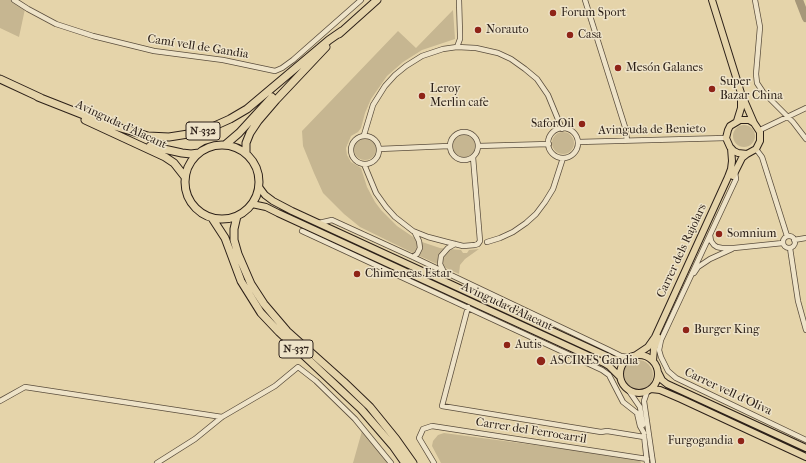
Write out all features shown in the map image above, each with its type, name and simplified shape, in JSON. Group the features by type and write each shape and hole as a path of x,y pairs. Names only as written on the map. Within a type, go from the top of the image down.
{"highway":[{"name":"N-332","path":"246,153 246,143 258,121 332,41 377,0"},
{"name":"N-332","path":"38,97 109,125 148,136 169,137 201,132 230,120 247,109 329,40 342,31"},
{"name":"N-332","path":"224,145 239,133 287,82 332,41"},
{"name":"Avinguda d'Alacant","path":"0,79 165,157 174,163 184,176"},
{"name":"Avinguda d'Alacant","path":"65,111 140,142 182,153 199,153"},
{"path":"224,145 240,149 252,160 257,168 259,187 252,204 245,211 237,216 220,219 212,218 201,213 192,204 186,194 184,176 187,168 199,153 208,147 224,145"},
{"name":"N-337","path":"237,216 234,229 234,240 237,250 249,280 264,304 287,331 370,407 413,463"},
{"name":"N-337","path":"212,218 225,238 242,281 261,313 291,344 361,409 393,446 405,463"}],"main road":[{"path":"712,0 741,93 754,122 760,130 760,141 756,149 747,154 738,153 731,148 726,138 730,126 737,121 744,119 754,122"},
{"path":"737,121 741,108 741,93"},
{"name":"Carrer dels Rajolars","path":"636,355 648,347 655,337 732,169 731,148"},
{"name":"Carrer dels Rajolars","path":"653,361 656,341 735,170 747,154"},
{"name":"Avinguda d'Alacant","path":"259,187 265,195 273,201 319,223 613,359 627,359"},
{"name":"Avinguda d'Alacant","path":"252,204 266,207 604,363 619,376"},
{"path":"806,448 667,384 662,380 653,361 648,357 636,355 627,359 622,365 619,376 622,385 629,391 638,394 649,390 660,390 806,456"},
{"path":"649,390 657,381 658,372"}],"street":[{"name":"Camí vell de Gandia","path":"14,0 56,24 93,36 154,51 223,60 275,71 293,60 361,0"},
{"path":"457,47 460,39 459,0"},
{"path":"585,0 625,127 627,140"},
{"path":"755,0 760,26 756,80 761,89 806,139"},
{"path":"364,135 374,105 384,86 395,75 422,56 443,49 457,47 476,48 498,53 525,68 536,78 550,98 562,129"},
{"path":"760,130 788,118 806,108"},
{"path":"562,129 573,132 578,142 576,151 568,157 563,158 555,155 549,144 551,135 562,129"},
{"path":"462,132 474,136 478,146 476,154 473,157 468,160 460,160 452,155 449,146 455,135 462,132"},
{"path":"364,135 373,138 379,149 377,157 374,161 364,164 355,160 352,156 350,148 354,140 364,135"},
{"name":"Avinguda de Benieto","path":"578,142 726,138"},
{"path":"478,146 549,144"},
{"path":"379,149 449,146"},
{"path":"756,149 762,157 787,236"},
{"path":"364,164 376,193 386,207 399,220 414,231 433,239 463,246 475,245 480,241 473,157"},
{"path":"487,242 500,238 520,228 540,209 550,196 557,181 563,158"},
{"name":"Carrer vell d'Oliva","path":"735,170 736,179 661,340 659,350 668,371 676,378 806,440"},
{"name":"Avinguda d'Alacant","path":"319,223 332,220 627,359"},
{"name":"Avinguda d'Alacant","path":"302,231 602,370 609,375 622,402 636,412 644,435"},
{"path":"413,257 418,254 420,248 414,231"},
{"path":"710,233 711,241 717,247 734,248 783,243"},
{"path":"787,236 792,237 794,240 806,238"},
{"path":"783,243 784,238 787,236"},
{"path":"794,240 793,246 790,248 798,301 806,330"},
{"path":"783,243 784,247 790,248"},
{"path":"444,272 440,264 441,256 448,248 455,244"},
{"path":"688,281 702,265 716,256 734,248"},
{"name":"Carrer del Ferrocarril","path":"468,307 442,406 601,432 607,431 644,435"},
{"path":"157,463 195,439 222,417 275,386 298,367 316,381 355,419 391,463"},
{"path":"681,391 694,386"},
{"path":"0,401 24,387 222,417"},
{"path":"649,390 644,401 653,463"},
{"path":"629,391 640,407 647,461"},
{"name":"Carrer del Ferrocarril","path":"434,463 419,438 423,429 432,426 647,461"}],"shaded area":[{"path":"0,0 11,0 25,9 19,37 0,28"},
{"path":"453,10 455,39 422,50 403,62 387,76 371,99 361,128 358,132 351,136 346,148 347,155 351,162 361,168 367,187 375,202 397,226 419,241 440,248 461,250 463,253 467,253 469,250 479,249 465,259 460,265 459,274 360,227 344,214 323,193 303,146 302,131 398,31 416,48"},
{"path":"740,125 748,125 755,132 755,140 748,147 740,147 733,140 733,132"},
{"path":"563,132 571,135 574,143 571,151 563,154 555,151 552,143 555,135"},
{"path":"464,135 472,138 475,146 472,154 464,157 456,154 453,146 456,138"},
{"path":"365,138 373,141 376,149 373,157 365,160 357,157 354,149 357,141"},
{"path":"638,360 649,364 653,375 649,386 638,390 627,386 623,375 627,364"},
{"path":"362,431 373,444 388,463 353,463"},
{"path":"444,433 640,459 641,463 441,463 432,446 433,441 438,435"}],"waterway":[{"path":"799,0 806,18"}],"place":[{"name":"Forum Sport","path":"553,13"},
{"name":"Norauto","path":"478,30"},
{"name":"Casa","path":"570,35"},
{"name":"Mesón Galanes","path":"618,68"},
{"name":"Super Bazar China","path":"712,89"},
{"name":"Leroy Merlin cafe","path":"422,96"},
{"name":"SaforOil","path":"582,124"},
{"name":"Somnium","path":"719,234"},
{"name":"Chimeneas Estar","path":"357,274"},
{"name":"Burger King","path":"686,330"},
{"name":"Autis","path":"507,345"},
{"name":"ASCIRES Gandia","path":"541,361"},
{"name":"Furgogandia","path":"741,441"}]}
